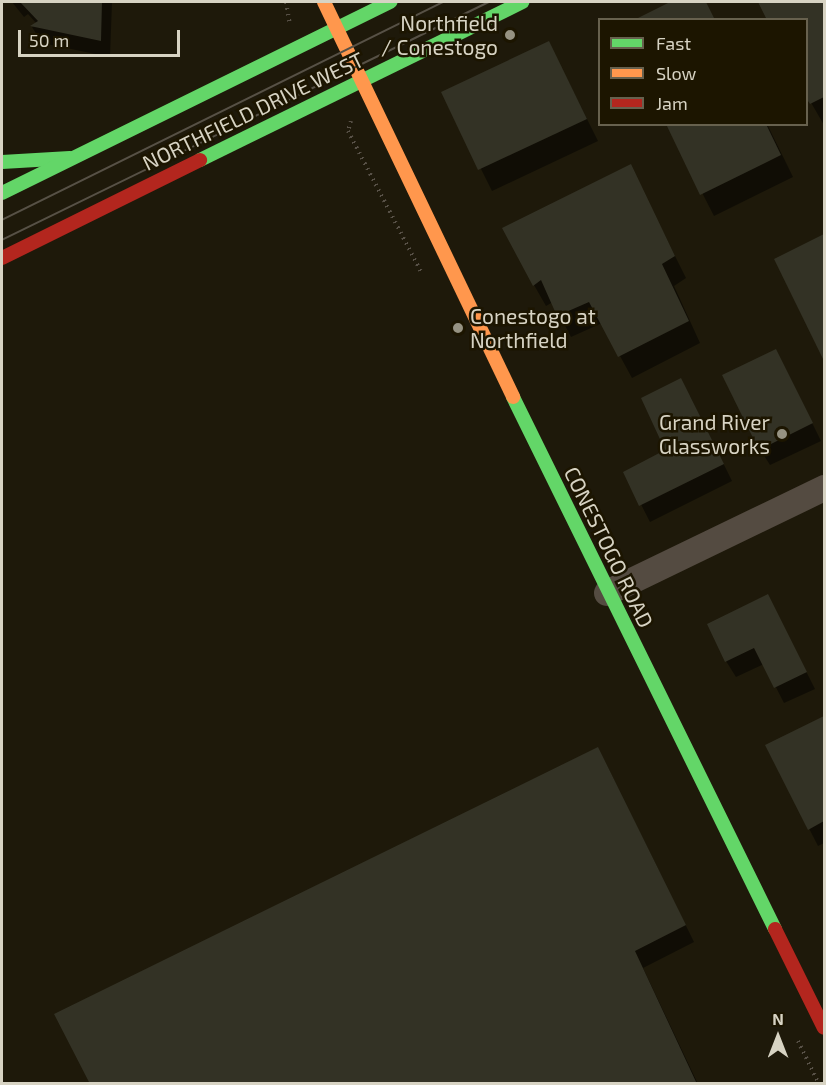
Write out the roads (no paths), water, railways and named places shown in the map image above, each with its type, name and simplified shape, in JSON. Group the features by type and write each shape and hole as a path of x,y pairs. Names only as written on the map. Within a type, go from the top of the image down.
{"main road":[{"name":"CONESTOGO ROAD","path":"324,2 607,593 825,1028"},
{"name":"NORTHFIELD DRIVE WEST","path":"2,193 391,2"},
{"name":"NORTHFIELD DRIVE WEST","path":"2,258 522,2"},
{"path":"2,162 70,158"}],"street":[{"path":"607,593 825,488"}],"tram line":[{"path":"2,220 444,2"},
{"path":"2,240 489,2"}],"place":[{"name":"Northfield / Conestogo","path":"510,35"},
{"name":"Conestogo at Northfield","path":"458,328"},
{"name":"Grand River Glassworks","path":"782,434"}]}
